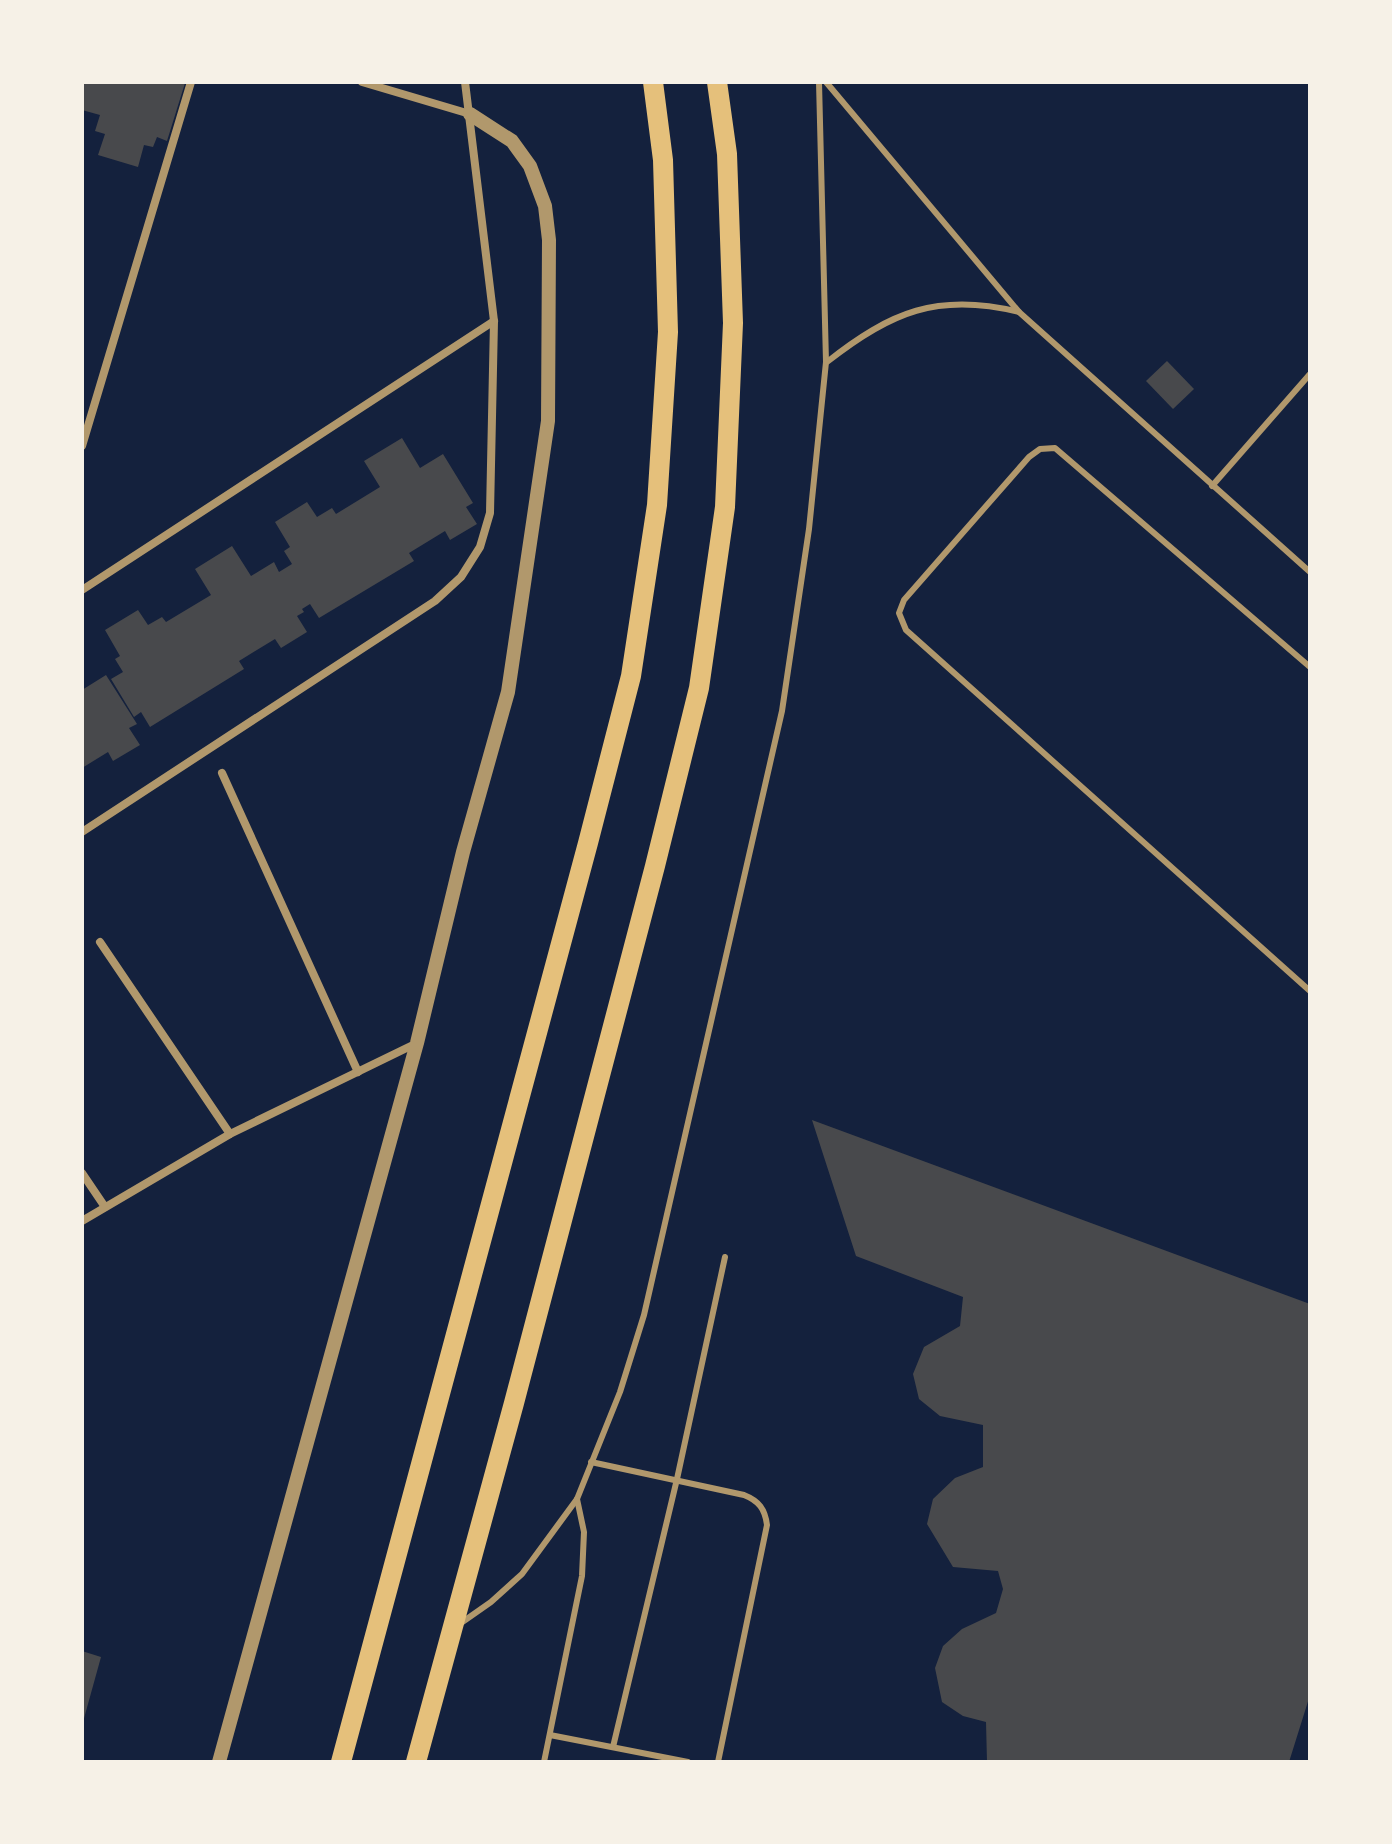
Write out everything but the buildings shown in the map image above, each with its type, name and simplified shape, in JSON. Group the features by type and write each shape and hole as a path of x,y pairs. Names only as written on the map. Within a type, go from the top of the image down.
{"main road":[{"path":"341,1762 631,676 657,505 668,332 663,160 653,82"},
{"path":"416,1762 651,881 699,688 725,507 733,323 727,154 717,82"}],"street":[{"path":"82,446 86,420 191,82"},
{"path":"219,1762 417,1043 463,852 508,692 548,421 549,240 545,206 530,166 512,141 470,114 362,82"},
{"path":"82,832 435,601 461,577 480,547 490,513 494,321 465,82"},
{"path":"82,590 494,321"},
{"path":"222,773 358,1072"},
{"path":"100,942 230,1134"},
{"path":"82,1221 230,1134 417,1043"},
{"path":"82,1173 105,1207"}],"lane":[{"path":"452,1630 491,1602 522,1574 577,1499 620,1392 644,1315 782,711 809,529 826,362 819,82"},
{"path":"826,82 1019,312 1310,572"},
{"path":"826,362 860,336 888,320 920,309 952,304 985,304 1019,312"},
{"path":"1212,486 1310,374"},
{"path":"1310,667 1055,448 1040,449 1029,457 904,600 899,613 906,630 1310,991"},
{"path":"613,1747 677,1479 725,1257"},
{"path":"591,1462 755,1499 766,1516 767,1525 718,1762"},
{"path":"544,1762 585,1554 577,1499"},
{"path":"550,1735 688,1762"}]}
